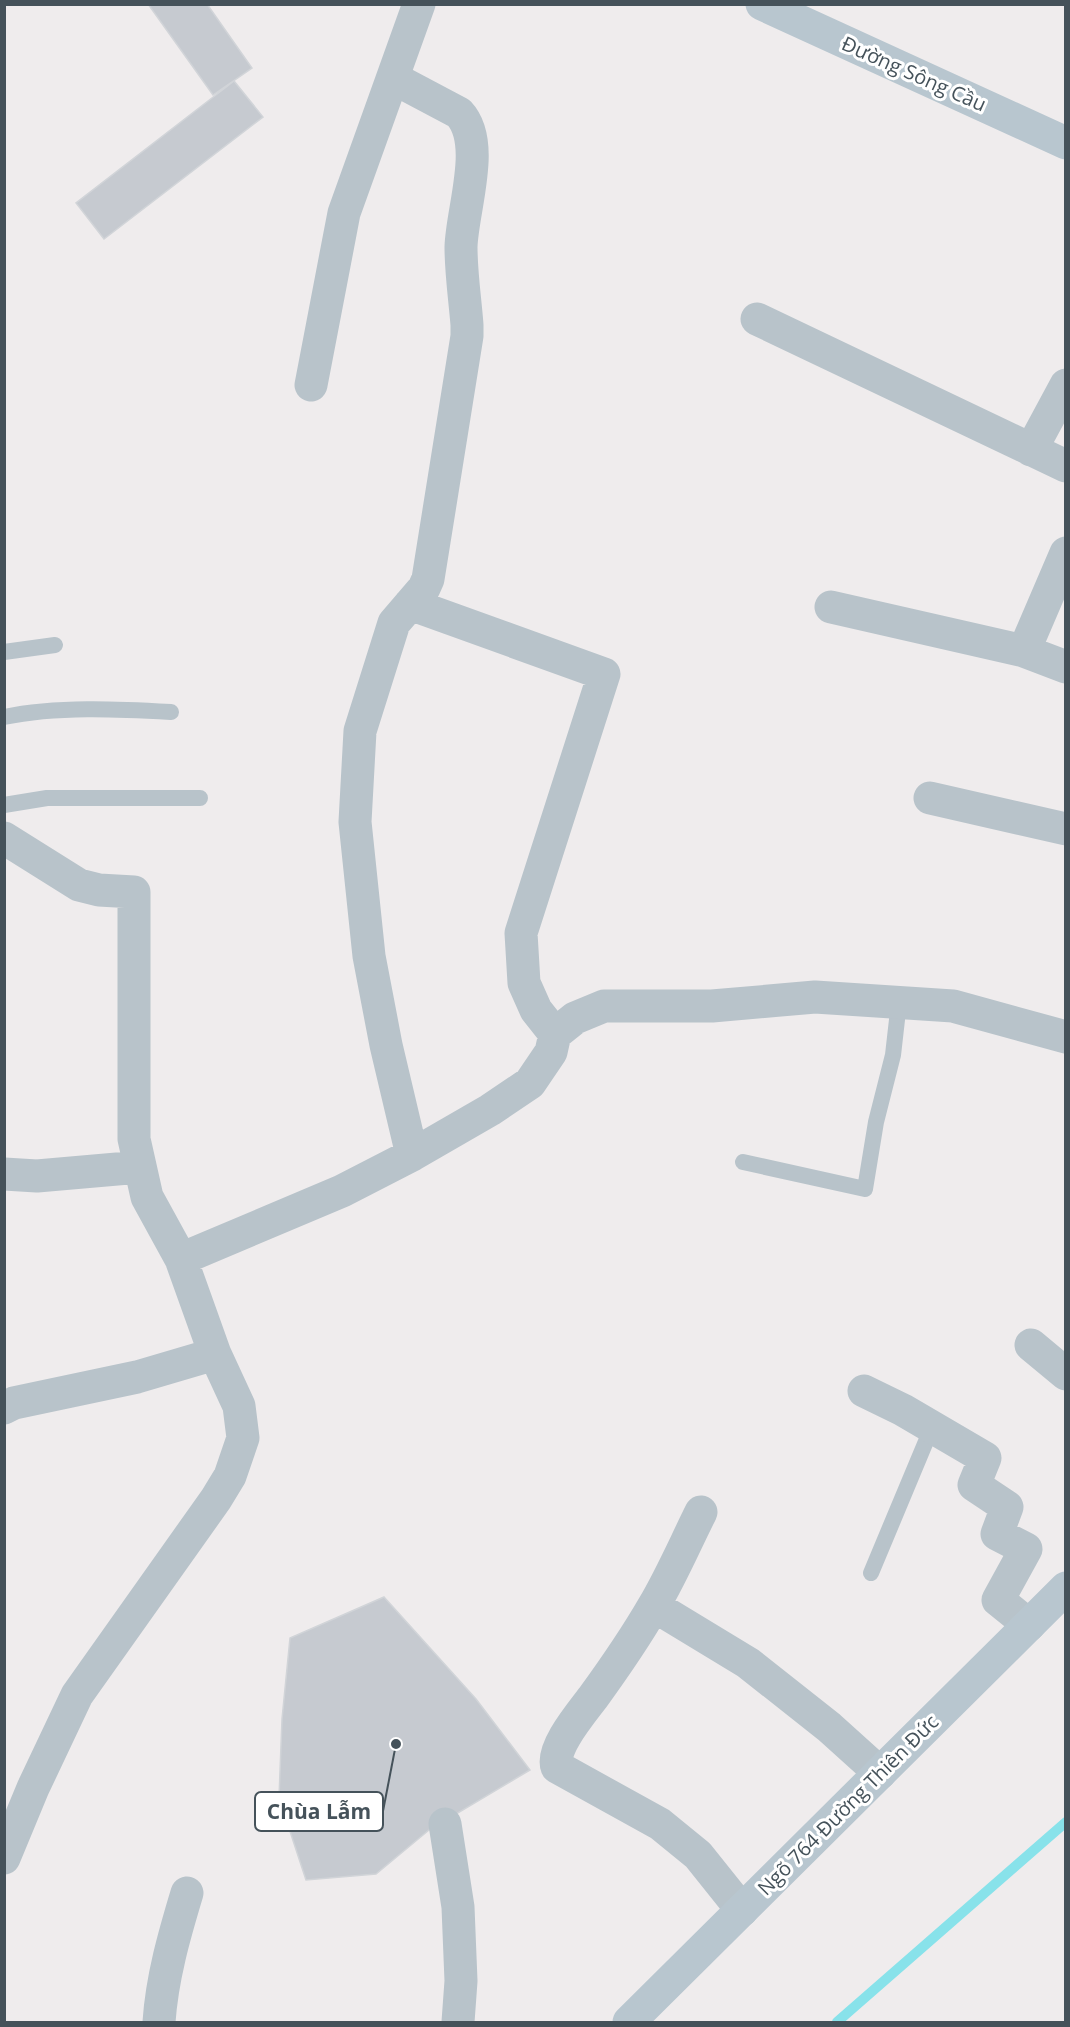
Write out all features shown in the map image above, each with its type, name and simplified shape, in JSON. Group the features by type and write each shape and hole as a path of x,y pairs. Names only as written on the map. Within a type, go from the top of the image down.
{"street":[{"path":"311,385 344,213 419,4"},
{"name":"Đường Sông Cầu","path":"762,4 1065,143"},
{"path":"393,78 459,113 467,122 473,151 461,250 467,336 428,579 424,588 394,623 360,731 355,822 369,956 386,1045 412,1155"},
{"path":"757,319 1065,466"},
{"path":"1031,450 1065,385"},
{"path":"1024,651 1065,553"},
{"path":"411,603 604,674 521,933 524,983 536,1010 555,1034"},
{"path":"831,607 1024,651 1065,667"},
{"path":"930,798 1065,829"},
{"path":"4,838 79,885 99,890 134,892 134,1139 147,1197 181,1259 215,1354 239,1406 243,1438 230,1476 216,1499 77,1695 33,1788 4,1858"},
{"path":"181,1259 342,1191 412,1155 490,1110 530,1083 551,1052 555,1034 575,1018 604,1006 712,1006 815,997 899,1002 953,1006 1065,1037"},
{"path":"4,1174 36,1176 140,1167"},
{"path":"1031,1345 1065,1374"},
{"path":"4,1408 14,1403 137,1377 215,1354"},
{"path":"864,1391 903,1410 985,1458 974,1485 1007,1507 997,1534 1026,1549 998,1600 1029,1625"},
{"path":"701,1512 654,1606 613,1670 568,1732 555,1755 555,1762 557,1767 660,1824 698,1855 742,1910"},
{"name":"Ngõ 764 Đường Thiên Đức","path":"629,2022 1065,1588"},
{"path":"654,1606 748,1663 829,1727 880,1773"},
{"path":"445,1824 459,1925 461,1981 458,2022"},
{"path":"159,2022 170,1951 187,1893"}],"lane":[{"path":"4,652 55,645"},
{"path":"4,717 45,712 125,709 171,712"},
{"path":"4,805 47,798 200,798"},
{"path":"742,1162 865,1189 876,1122 892,1055 899,1002"},
{"path":"871,1573 932,1427"}],"building":[{"path":"148,4 207,4 252,68 213,95"},
{"path":"234,81 263,117 104,239 76,203"},
{"path":"384,1597 476,1699 530,1770 429,1830 376,1874 306,1880 279,1798 282,1719 290,1638"}],"waterway":[{"path":"837,2022 1066,1822"}],"place":[{"name":"Chùa Lẫm","path":"396,1744"}]}
